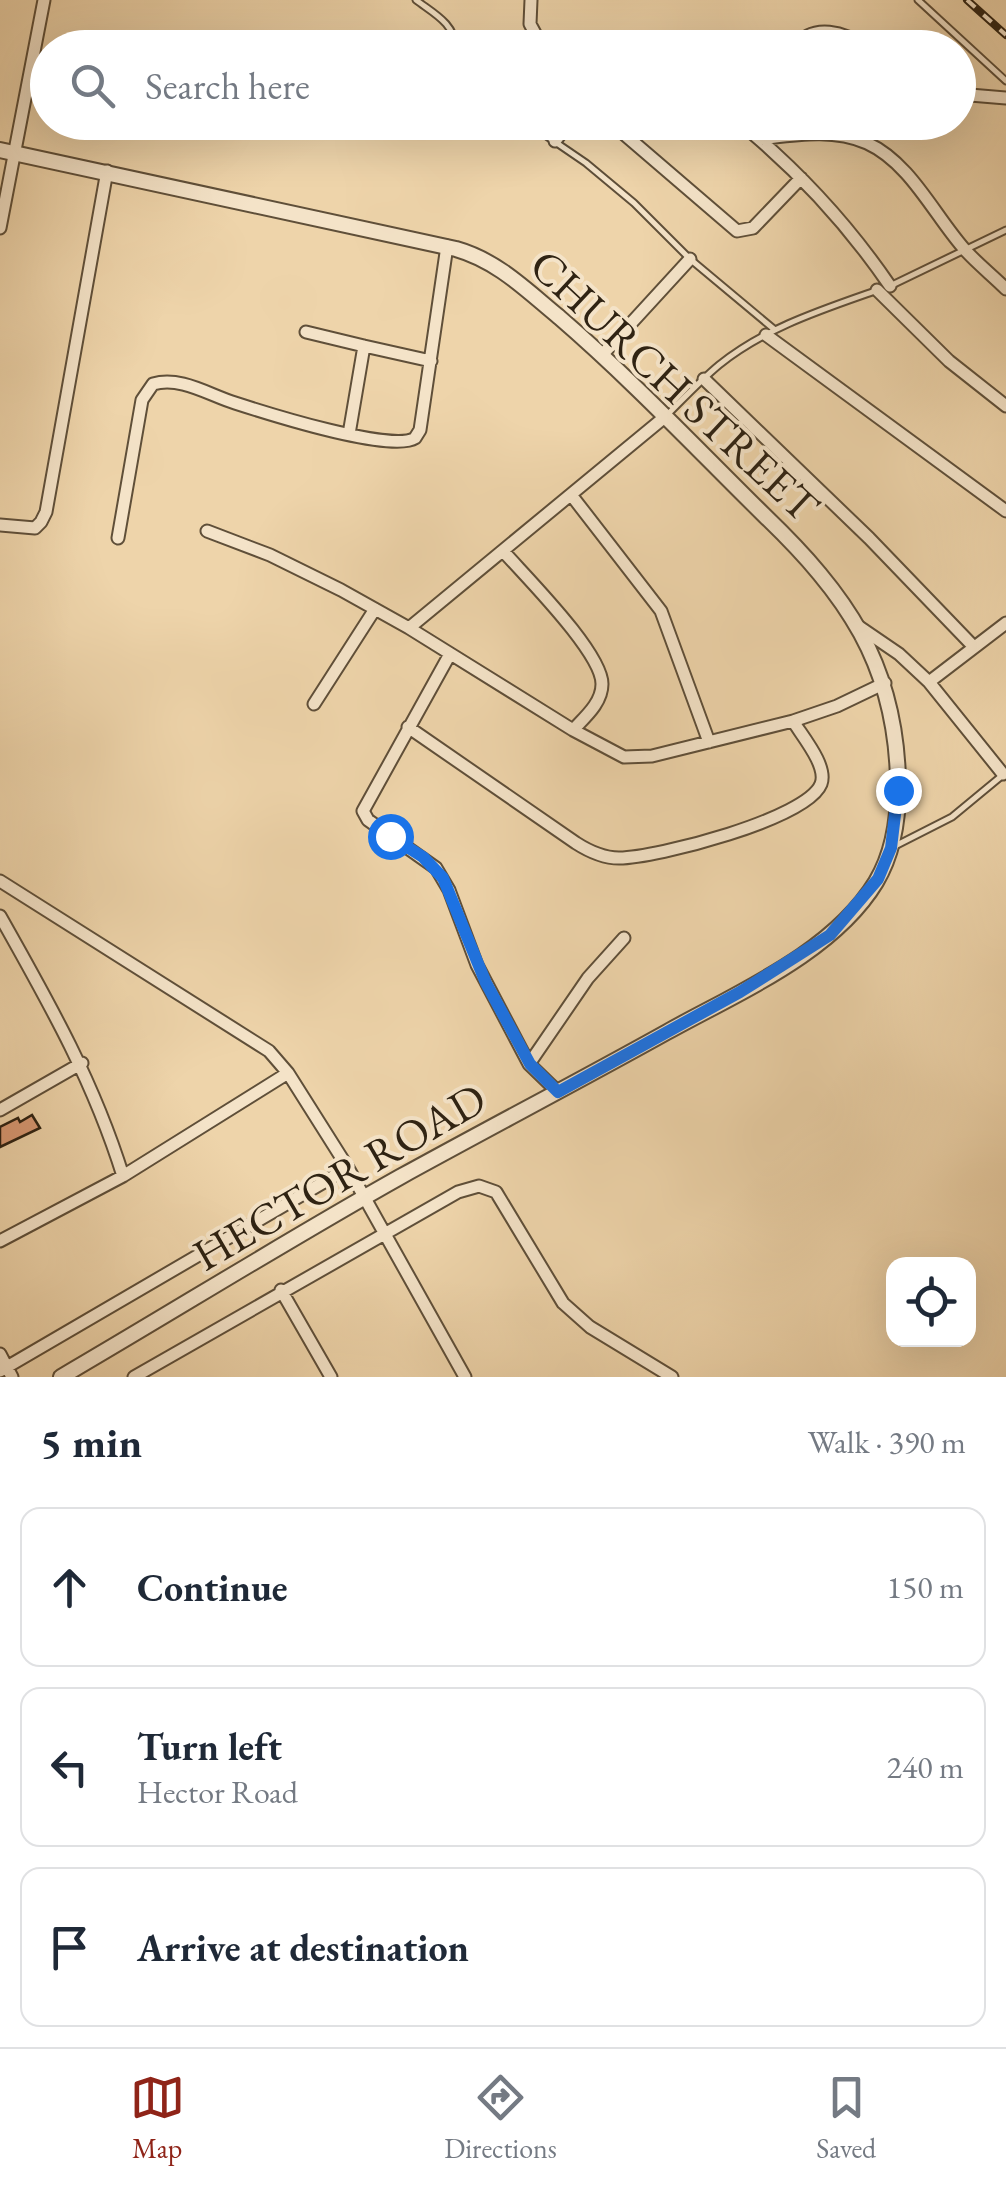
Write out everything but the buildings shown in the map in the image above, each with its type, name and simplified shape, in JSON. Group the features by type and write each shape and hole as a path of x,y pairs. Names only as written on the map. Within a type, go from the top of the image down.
{"street":[{"path":"36,30 44,0"},
{"path":"531,0 533,30"},
{"path":"0,228 6,152 30,56"},
{"path":"976,96 1006,98"},
{"path":"631,140 737,231 753,228 802,178"},
{"path":"764,140 852,234 884,288 949,361 1006,406"},
{"path":"847,140 880,151 914,184 965,250 1006,289"},
{"name":"CHURCH STREET","path":"6,152 446,246 503,270 602,355 791,542 831,587 855,623 884,683"},
{"path":"0,525 35,528 46,512 107,171"},
{"path":"118,538 142,400 153,384 174,382 190,386 237,404 349,434 402,443 415,438 420,430 446,246"},
{"path":"602,355 690,259"},
{"path":"306,332 430,360"},
{"path":"771,333 1006,511"},
{"path":"349,434 364,346"},
{"path":"704,379 855,524 973,646"},
{"path":"409,628 666,416"},
{"path":"572,496 661,612 709,742"},
{"path":"208,530 308,572 624,758 652,756 793,721 852,700 884,683"},
{"path":"504,552 588,649 600,673 598,701 573,730"},
{"path":"314,704 375,609"},
{"path":"855,623 930,682 1005,773"},
{"path":"930,682 1006,623"},
{"path":"450,654 366,800 364,816 423,857 443,878 477,965 530,1064 558,1092"},
{"name":"HECTOR ROAD","path":"61,1377 364,1198 752,985 830,935 878,879 891,848 897,814 898,768 891,706 884,683"},
{"path":"408,727 576,844 600,856 622,858 666,851 746,829 771,820 812,794 820,786 822,772 793,721"},
{"path":"0,881 254,1039 288,1073 348,1168 465,1377"},
{"path":"0,916 82,1063 122,1176"},
{"path":"530,1064 588,978 624,938"},
{"path":"0,1110 82,1063"},
{"path":"0,1241 122,1176 288,1073"},
{"name":"HECTOR ROAD","path":"7,1372 348,1168"},
{"name":"HECTOR ROAD","path":"134,1377 458,1192 479,1186 496,1192 563,1303 590,1327 672,1377"},
{"path":"281,1290 330,1377"},
{"path":"0,1354 7,1372"}],"lane":[{"path":"416,0 452,30"},
{"path":"918,0 951,30"},
{"path":"976,53 1006,81"},
{"path":"552,140 586,162 634,203 771,333"},
{"path":"666,416 720,364 771,333 884,288 1006,230"},
{"path":"891,848 952,817 1005,773"}],"railway":[{"path":"967,0 1006,35"}],"route":[{"path":"390,836 423,857 443,878 486,983 530,1064 558,1092 740,992 846,921 878,879 891,848 898,790"}]}
